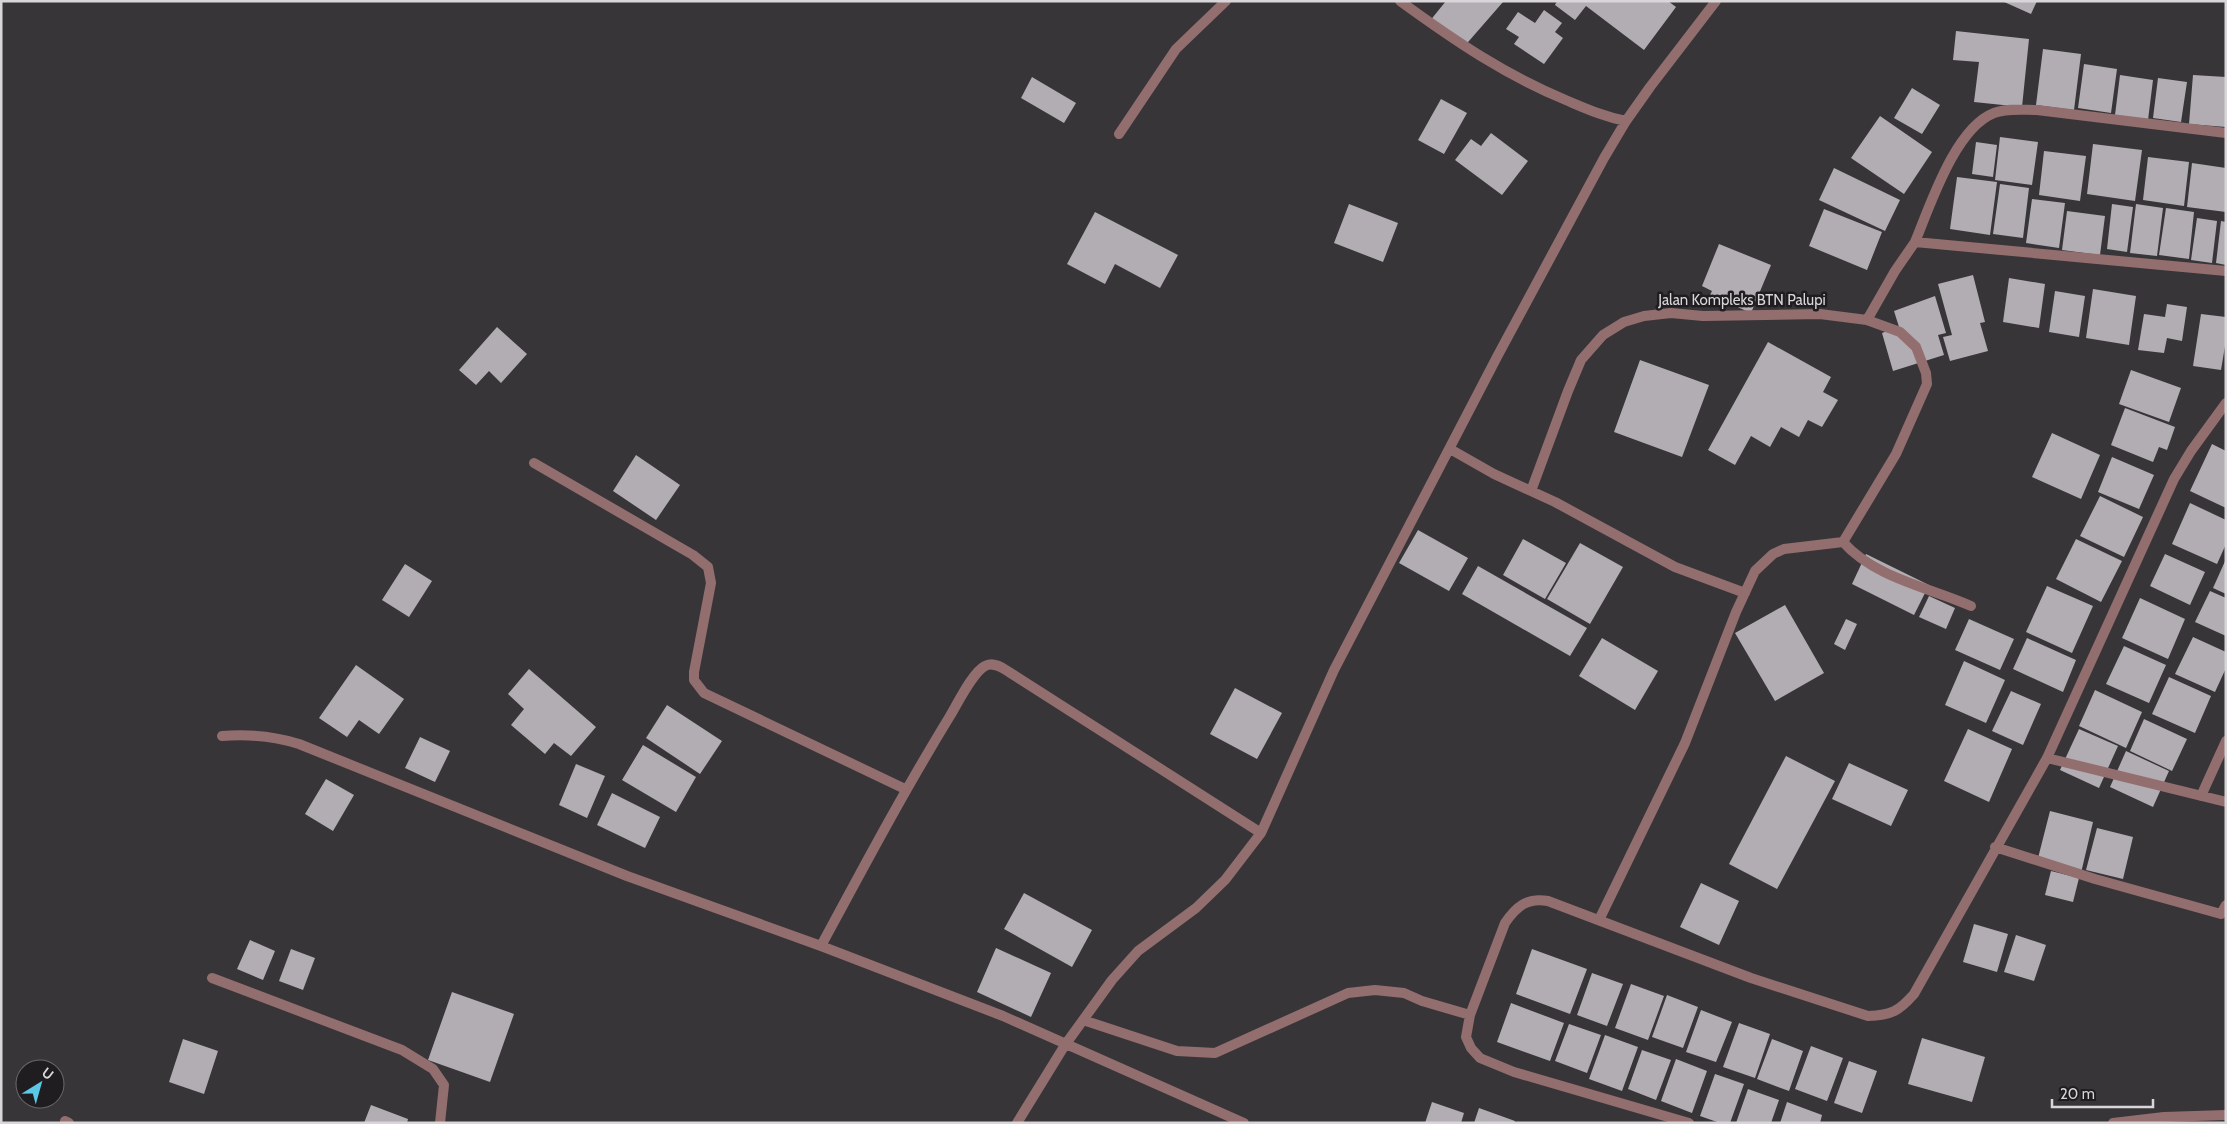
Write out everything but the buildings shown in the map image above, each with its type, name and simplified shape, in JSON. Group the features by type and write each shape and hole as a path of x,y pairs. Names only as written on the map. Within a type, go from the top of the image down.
{"street":[{"path":"1119,134 1176,49 1226,1"},
{"path":"1400,1 1455,41 1522,81 1606,117 1626,121"},
{"path":"1017,1123 1065,1045 1112,980 1138,951 1196,908 1225,880 1261,832 1334,670 1502,347 1626,121 1716,1"},
{"path":"1867,320 1895,271 1915,242 1948,164 1969,132 1982,120 1994,113 2008,110 2037,110 2226,133"},
{"path":"1915,242 2226,271"},
{"name":"Jalan Kompleks BTN Palupi","path":"1531,491 1581,360 1602,335 1624,322 1644,316 1671,313 1703,316 1820,314 1867,320 1900,332 1916,347 1926,373 1927,384 1896,454 1843,542"},
{"path":"1689,1123 1514,1072 1480,1058 1471,1048 1466,1036 1470,1015 1505,923 1521,904 1537,899 1548,901 1751,978 1868,1016 1888,1015 1902,1007 1914,994 1995,847 2047,758 2174,480 2191,451 2224,407"},
{"path":"1450,450 1501,478 1555,502 1675,567 1744,593"},
{"path":"534,464 693,555 708,567 711,583 694,672 694,680 699,689 905,789"},
{"path":"1599,920 1685,742 1744,593 1755,571 1773,554 1794,547 1843,542 1859,558 1873,566 1971,606"},
{"path":"821,946 905,789 978,671 986,665 991,664 1010,672 1261,832"},
{"path":"222,736 248,734 282,739 299,744 627,876 821,946 1002,1016 1244,1123"},
{"path":"2201,796 2226,742"},
{"path":"2047,758 2226,802"},
{"path":"1995,847 2095,879 2221,914 2226,905"},
{"path":"212,978 402,1050 433,1069 444,1085 440,1123"},
{"path":"1083,1020 1177,1051 1215,1053 1348,993 1375,990 1404,993 1422,1001 1470,1015"},
{"path":"2113,1123 2164,1117 2226,1115"}]}
